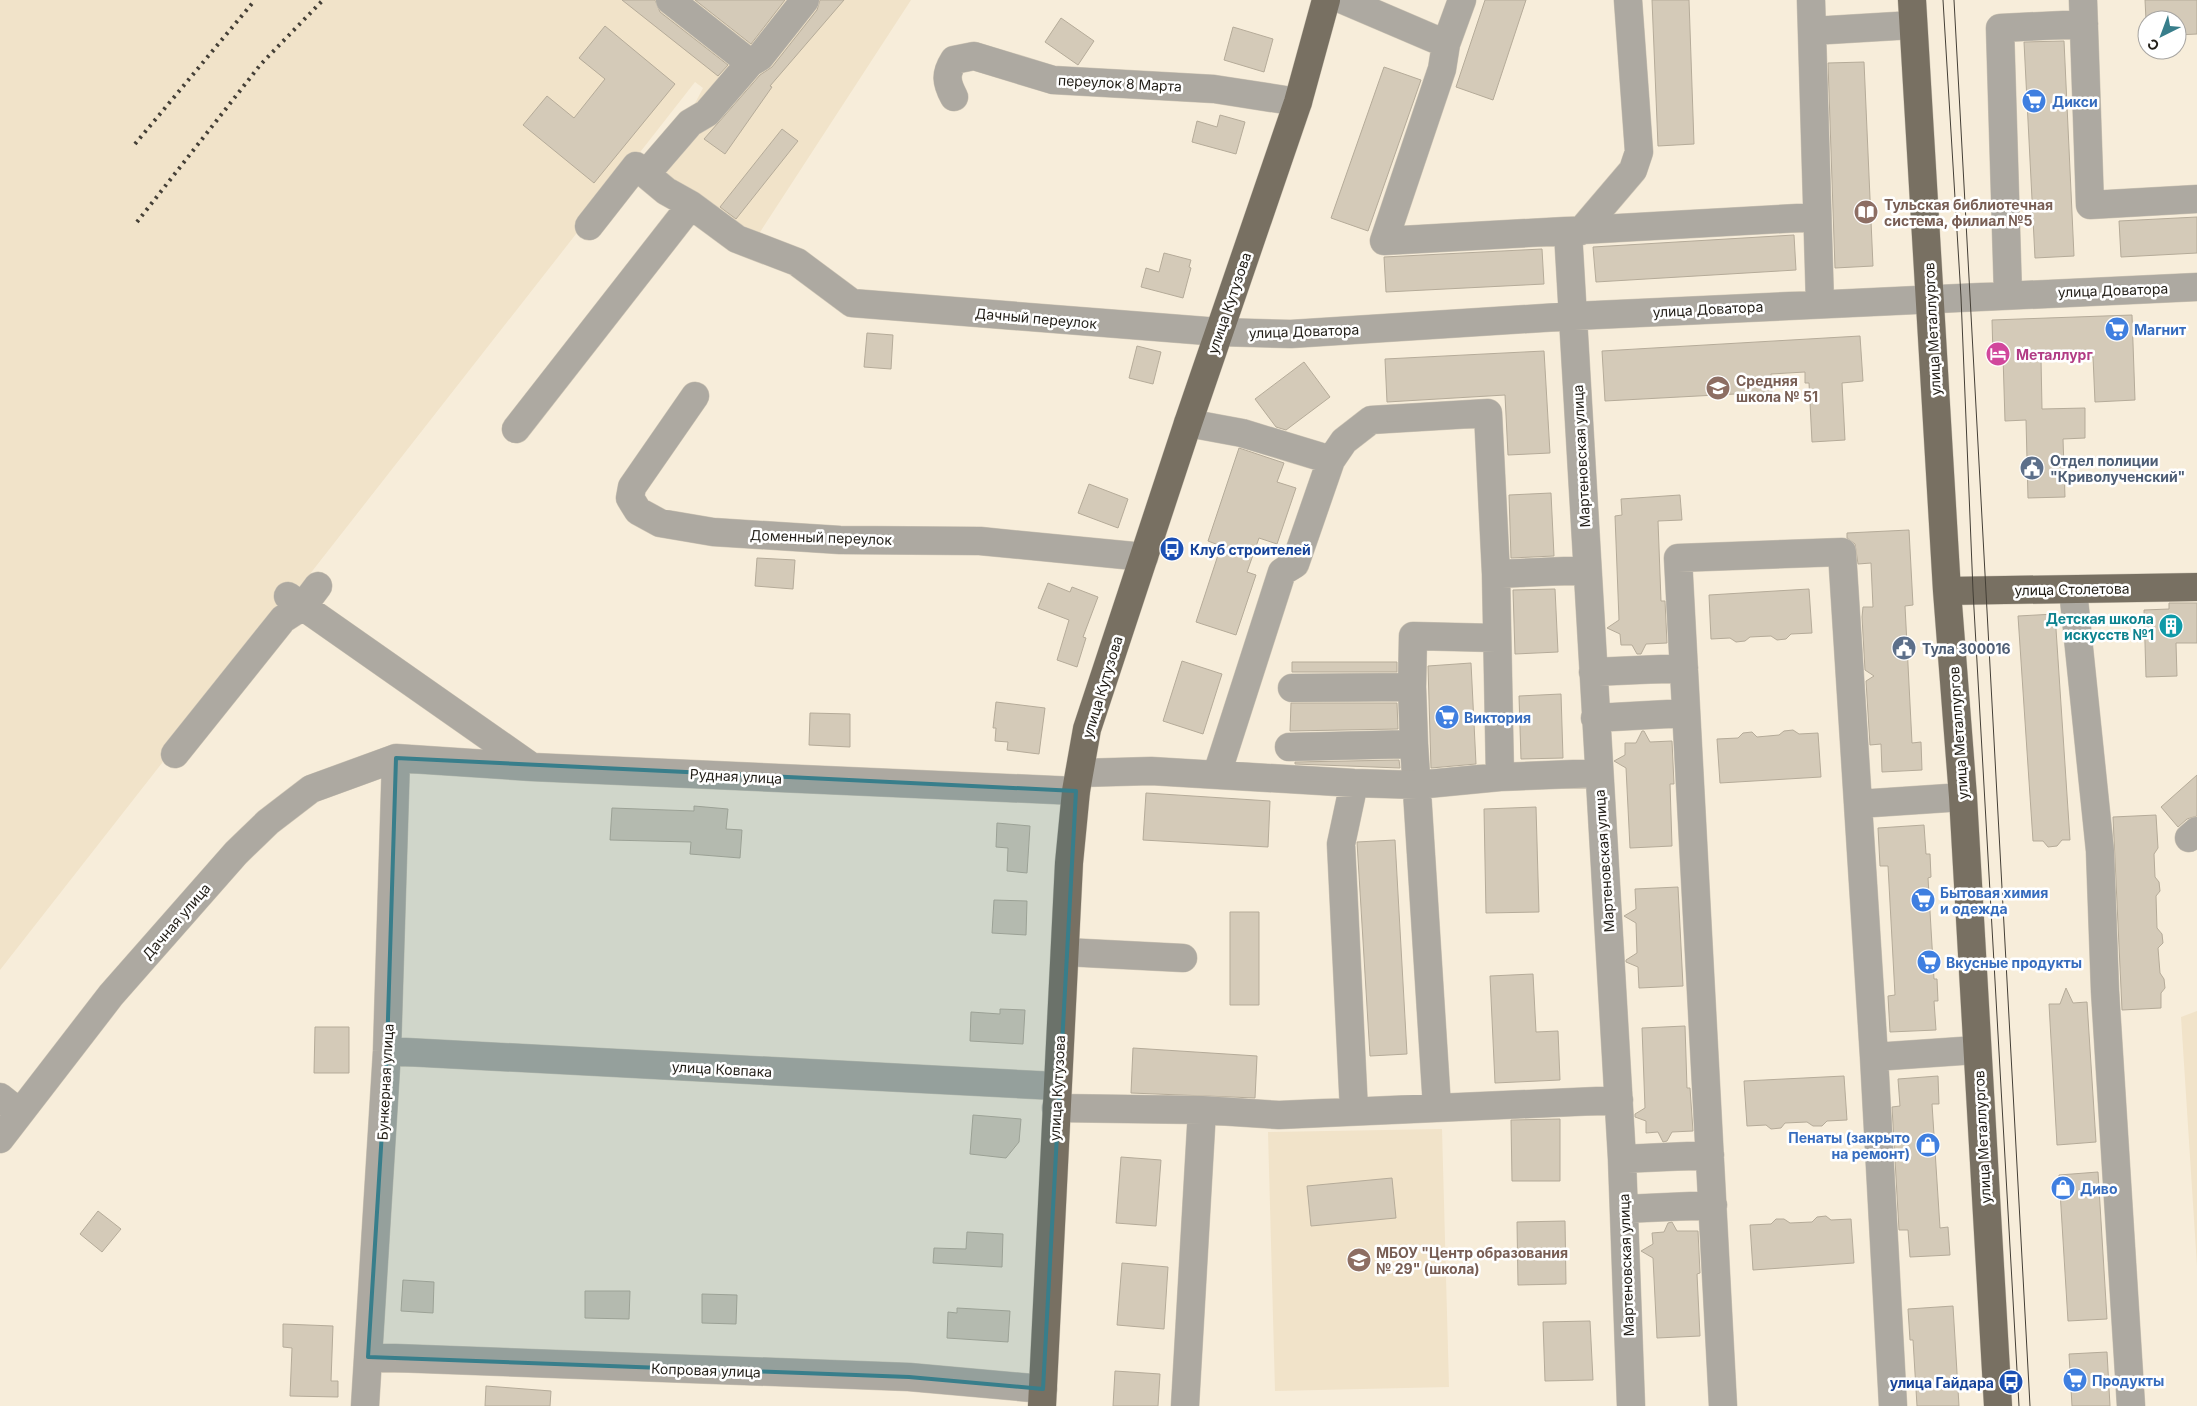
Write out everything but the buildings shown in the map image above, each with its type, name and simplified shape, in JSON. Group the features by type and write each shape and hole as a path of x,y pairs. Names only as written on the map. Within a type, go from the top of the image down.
{"main road":[{"name":"улица Кутузова","path":"1043,1398 1056,1097 1069,864 1078,782 1087,729 1188,423 1298,102 1326,0"},
{"name":"улица Металлургов","path":"1913,13 1948,591 1963,797 1976,1050 1998,1406"},
{"name":"улица Столетова","path":"1948,591 2197,587"}],"street":[{"path":"670,0 750,63"},
{"path":"646,174 690,123 706,113 750,63 760,57 805,0"},
{"path":"1343,0 1446,44"},
{"path":"1462,0 1446,44 1442,69 1384,241 1816,217"},
{"path":"1575,231 1633,170 1639,152 1628,0"},
{"path":"1811,0 1820,304"},
{"path":"2008,295 2000,28 2084,12 2090,205 2197,199"},
{"path":"1812,31 1913,13"},
{"name":"переулок 8 Марта","path":"954,96 946,83 948,71 954,60 974,56 1053,80 1214,89 1298,102"},
{"path":"516,429 691,205 666,190 636,166 589,226"},
{"name":"Дачный переулок","path":"691,205 737,239 797,262 852,303 1220,332"},
{"name":"Мартеновская улица","path":"1575,231 1574,316 1592,672 1619,1100 1631,1406"},
{"name":"улица Доватора","path":"1220,332 1291,334 1574,316 2197,287"},
{"name":"Доменный переулок","path":"695,396 632,487 630,498 638,511 660,523 713,532 840,540 980,541 1144,557"},
{"path":"1216,774 1282,572 1295,564 1331,460 1344,440 1371,420 1488,413 1496,574 1500,777"},
{"path":"1188,423 1242,433 1331,460"},
{"path":"1723,1406 1678,558 1842,552 1874,1057 1893,1406"},
{"path":"1496,574 1587,570"},
{"path":"2074,590 2100,851 2105,991 2131,1406"},
{"path":"175,754 303,596 532,767"},
{"path":"1437,1107 1414,744 1413,636 1496,638"},
{"path":"1592,672 1684,668"},
{"path":"1292,688 1412,687"},
{"path":"1595,718 1686,713"},
{"path":"1289,747 1414,744"},
{"name":"Рудная улица","path":"396,758 532,767 1078,782 1150,771 1417,785 1500,777 1598,774"},
{"name":"Бункерная улица","path":"366,1406 388,1051 396,758"},
{"name":"Дачная улица","path":"0,1139 10,1105 111,995 236,853 268,822 311,789 396,758"},
{"path":"1354,783 1342,844 1354,1111"},
{"path":"1858,804 1963,797"},
{"path":"1065,952 1183,958"},
{"path":"1874,1057 1976,1050"},
{"name":"улица Ковпака","path":"388,1051 1056,1097 1279,1115 1619,1100"},
{"path":"1185,1406 1202,1110"},
{"path":"1622,1159 1710,1154"},
{"path":"1624,1209 1713,1205"},
{"name":"Копровая улица","path":"368,1358 909,1377 1043,1398"}],"highlighted area":[{"path":"396,758 1076,791 1043,1389 909,1377 368,1357 387,1051"}],"shaded area":[{"path":"0,0 911,0 751,246 657,176 703,88 695,82 0,970"},
{"path":"2197,1011 2197,1266 2181,1017"},
{"name":"МБОУ \"Центр образования № 29\" (школа)","path":"1442,1129 1449,1387 1275,1391 1268,1132"}],"tram line":[{"path":"1943,0 1961,297 1973,591 2019,1406"},
{"path":"1954,0 2030,1406"}],"railway":[{"path":"135,144 255,0"},
{"path":"137,222 261,64 323,0"}],"place":[{"name":"Дикси","path":"2034,101"},
{"name":"Тульская библиотечная система, филиал №5","path":"1866,212"},
{"name":"Магнит","path":"2117,329"},
{"name":"Металлург","path":"1998,354"},
{"name":"Средняя школа № 51","path":"1718,388"},
{"name":"Отдел полиции \"Криволученский\"","path":"2032,468"},
{"name":"Клуб строителей","path":"1172,549"},
{"name":"Детская школа искусств №1","path":"2171,626"},
{"name":"Тула 300016","path":"1904,648"},
{"name":"Виктория","path":"1447,717"},
{"name":"Бытовая химия и одежда","path":"1923,900"},
{"name":"Вкусные продукты","path":"1929,962"},
{"name":"Пенаты (закрыто на ремонт)","path":"1928,1145"},
{"name":"Диво","path":"2063,1188"},
{"name":"МБОУ \"Центр образования № 29\" (школа)","path":"1359,1260"},
{"name":"Продукты","path":"2075,1380"},
{"name":"улица Гайдара","path":"2011,1382"}]}
